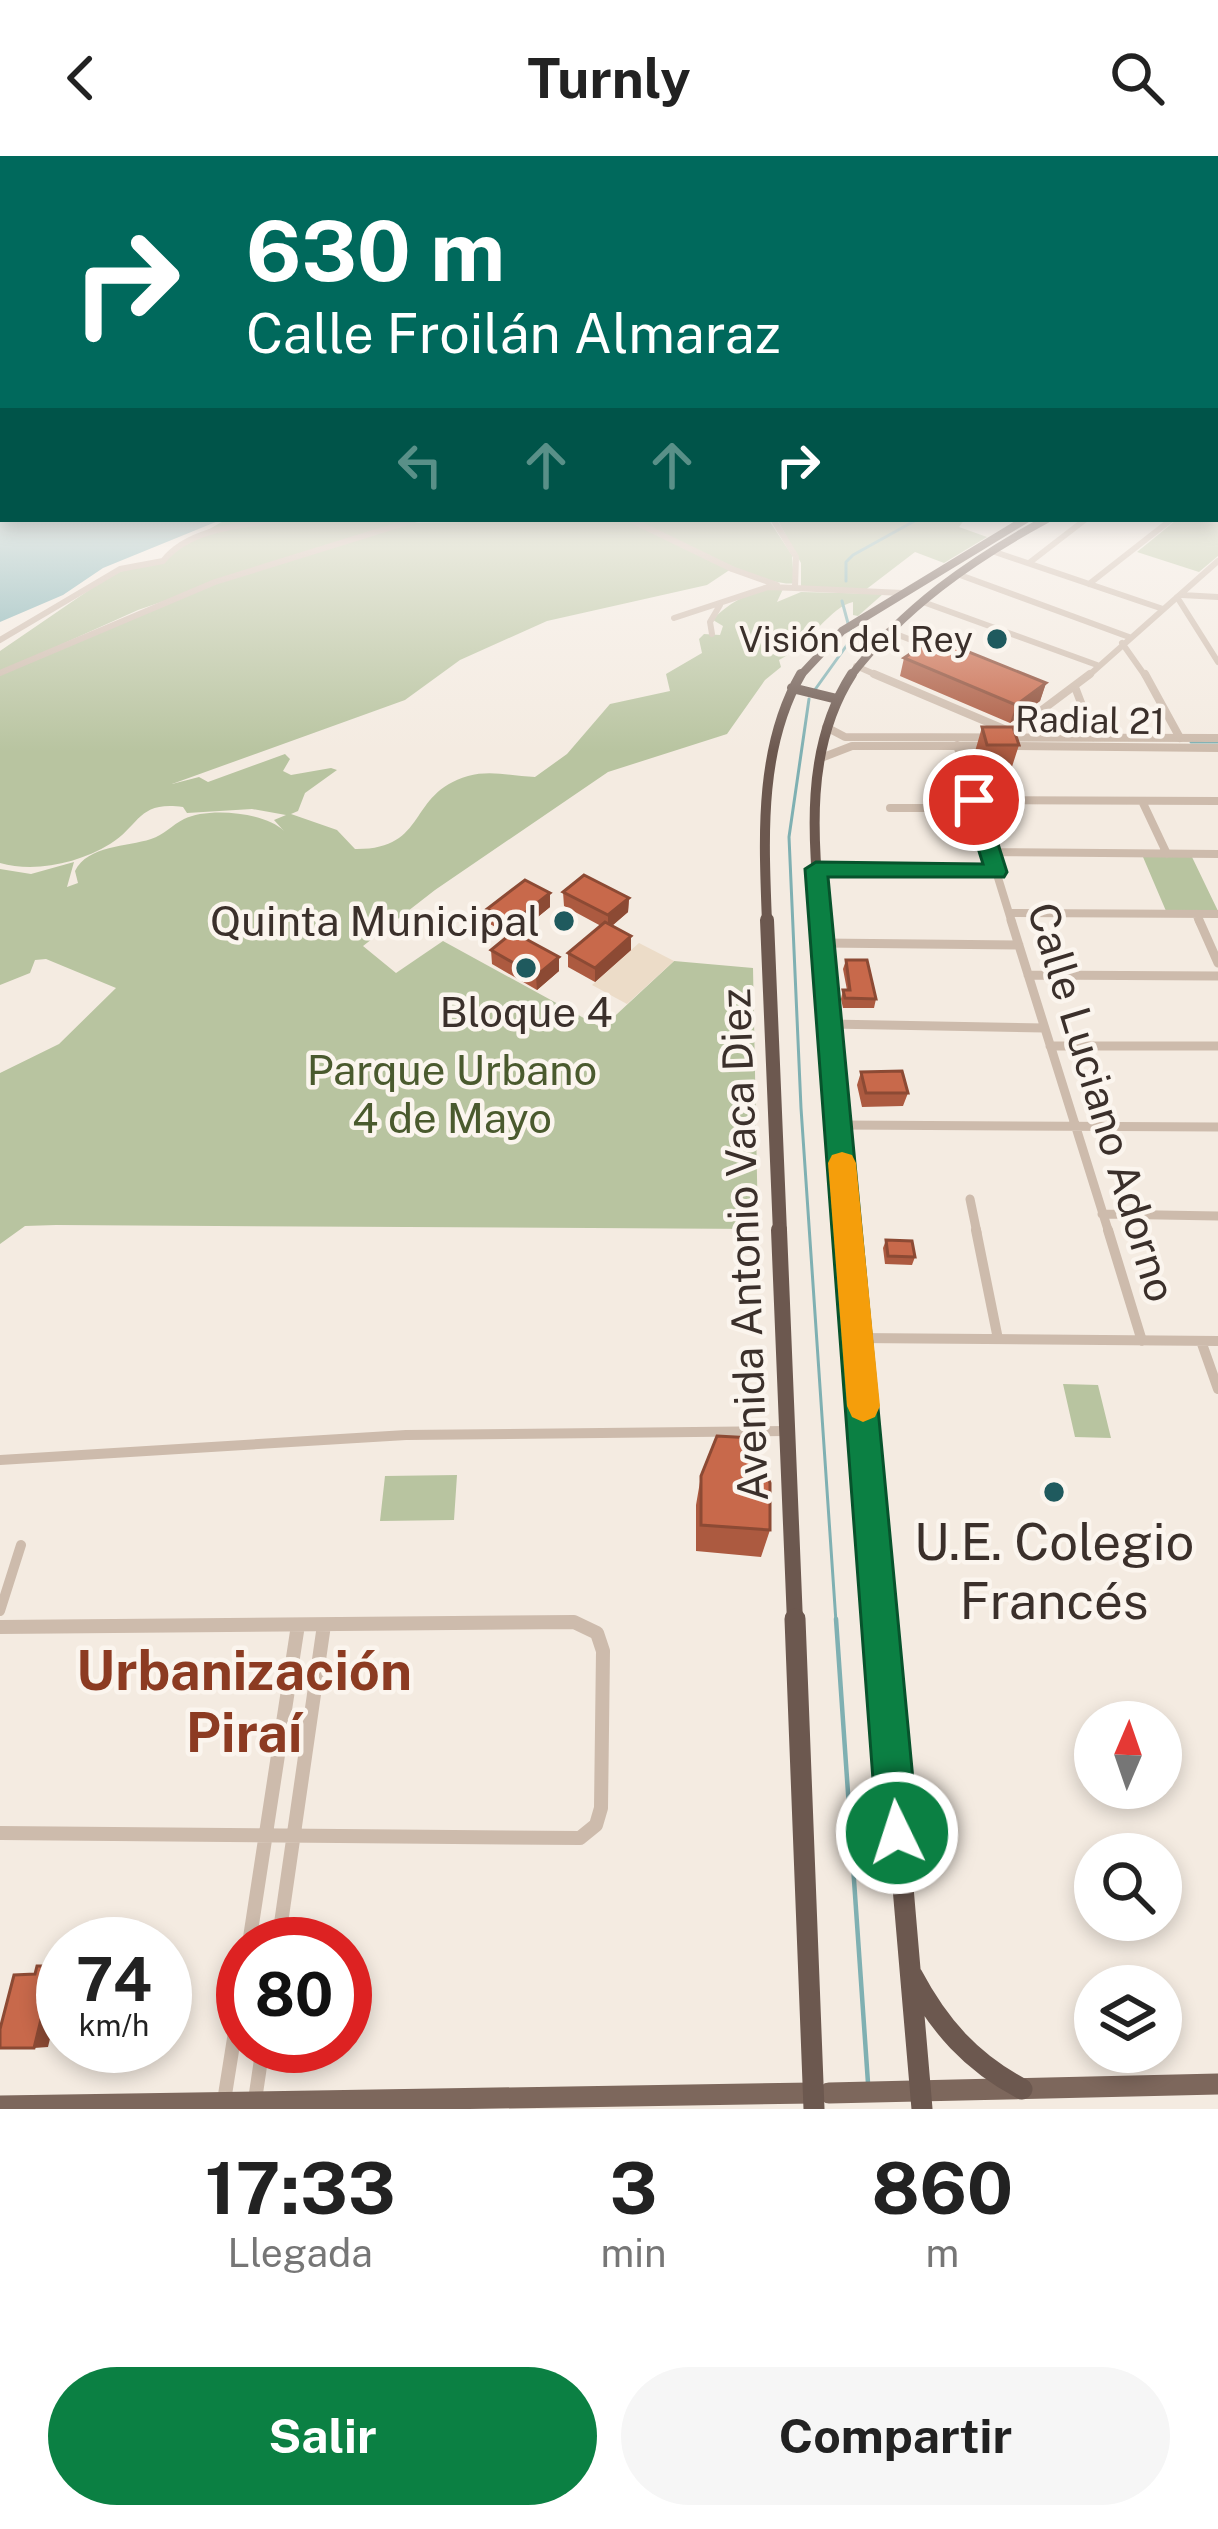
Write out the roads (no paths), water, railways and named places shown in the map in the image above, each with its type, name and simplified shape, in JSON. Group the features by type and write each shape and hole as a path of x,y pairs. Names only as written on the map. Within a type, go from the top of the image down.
{"highway":[{"name":"Avenida Antonio Vaca Diez","path":"818,2099 786,1431 766,849 776,740 796,689 833,638 943,569"},
{"path":"914,2098 908,1968 816,869 820,758 831,697 888,631 968,569"},
{"path":"796,689 831,697"},
{"path":"908,1968 929,2011 959,2049 989,2073 1022,2090"}],"main road":[{"path":"0,2106 914,2098 1218,2084"}],"street":[{"path":"0,640 120,569"},
{"path":"0,673 215,582 256,569"},
{"path":"732,569 795,588 903,593"},
{"path":"795,588 796,569"},
{"path":"1047,569 1162,608"},
{"path":"1089,584 1108,569"},
{"path":"856,666 1009,735 1075,687 1209,569"},
{"path":"960,575 1126,640 1180,738"},
{"path":"674,618 783,586"},
{"path":"1179,596 1218,597"},
{"path":"1179,596 1218,662"},
{"path":"923,602 1097,665"},
{"path":"712,634 710,622 720,605"},
{"path":"888,631 940,651"},
{"path":"1075,687 1094,737"},
{"path":"1040,692 1059,700"},
{"name":"Radial 21","path":"826,727 845,737 877,742 1218,748"},
{"name":"Radial 21","path":"820,758 877,742 1009,735 1218,738"},
{"name":"Calle Luciano Adorno","path":"957,745 1142,1341"},
{"path":"1142,801 1167,854"},
{"path":"890,808 1218,801"},
{"path":"990,852 1218,854"},
{"path":"816,869 996,872"},
{"path":"1009,913 1218,914"},
{"path":"1196,914 1218,963"},
{"path":"823,943 1019,946"},
{"path":"1028,974 1218,976"},
{"path":"830,1024 1045,1028"},
{"path":"1050,1046 1218,1046"},
{"path":"838,1125 1218,1127"},
{"path":"970,1199 998,1340"},
{"path":"1102,1214 1218,1216"},
{"path":"857,1338 1218,1341"},
{"path":"1201,1341 1218,1389"},
{"path":"0,1460 406,1435 786,1431"},
{"path":"0,1611 21,1545"},
{"path":"0,1627 574,1622 590,1627 603,1651 601,1808 592,1831 574,1839 0,1833"},
{"path":"253,1917 298,1625"},
{"path":"282,1917 325,1625"},
{"path":"224,2102 229,2073"},
{"path":"255,2102 259,2073"}],"water":[{"path":"0,569 101,569 63,595 0,622"}],"waterway":[{"path":"846,569 846,581"},
{"path":"814,691 852,638 842,601"},
{"path":"809,699 789,837 801,1108 836,1622"},
{"path":"1191,742 1218,742"},
{"path":"836,1619 868,2083"}],"place":[{"name":"Visión del Rey","path":"997,639"},
{"name":"Quinta Municipal","path":"564,921"},
{"name":"Bloque 4","path":"526,968"},
{"name":"U.E. Colegio Francés","path":"1054,1492"}],"district":[{"name":"Urbanización Piraí","path":"244,1702"}],"park label":[{"name":"Parque Urbano 4 de Mayo","path":"452,1094"}]}
